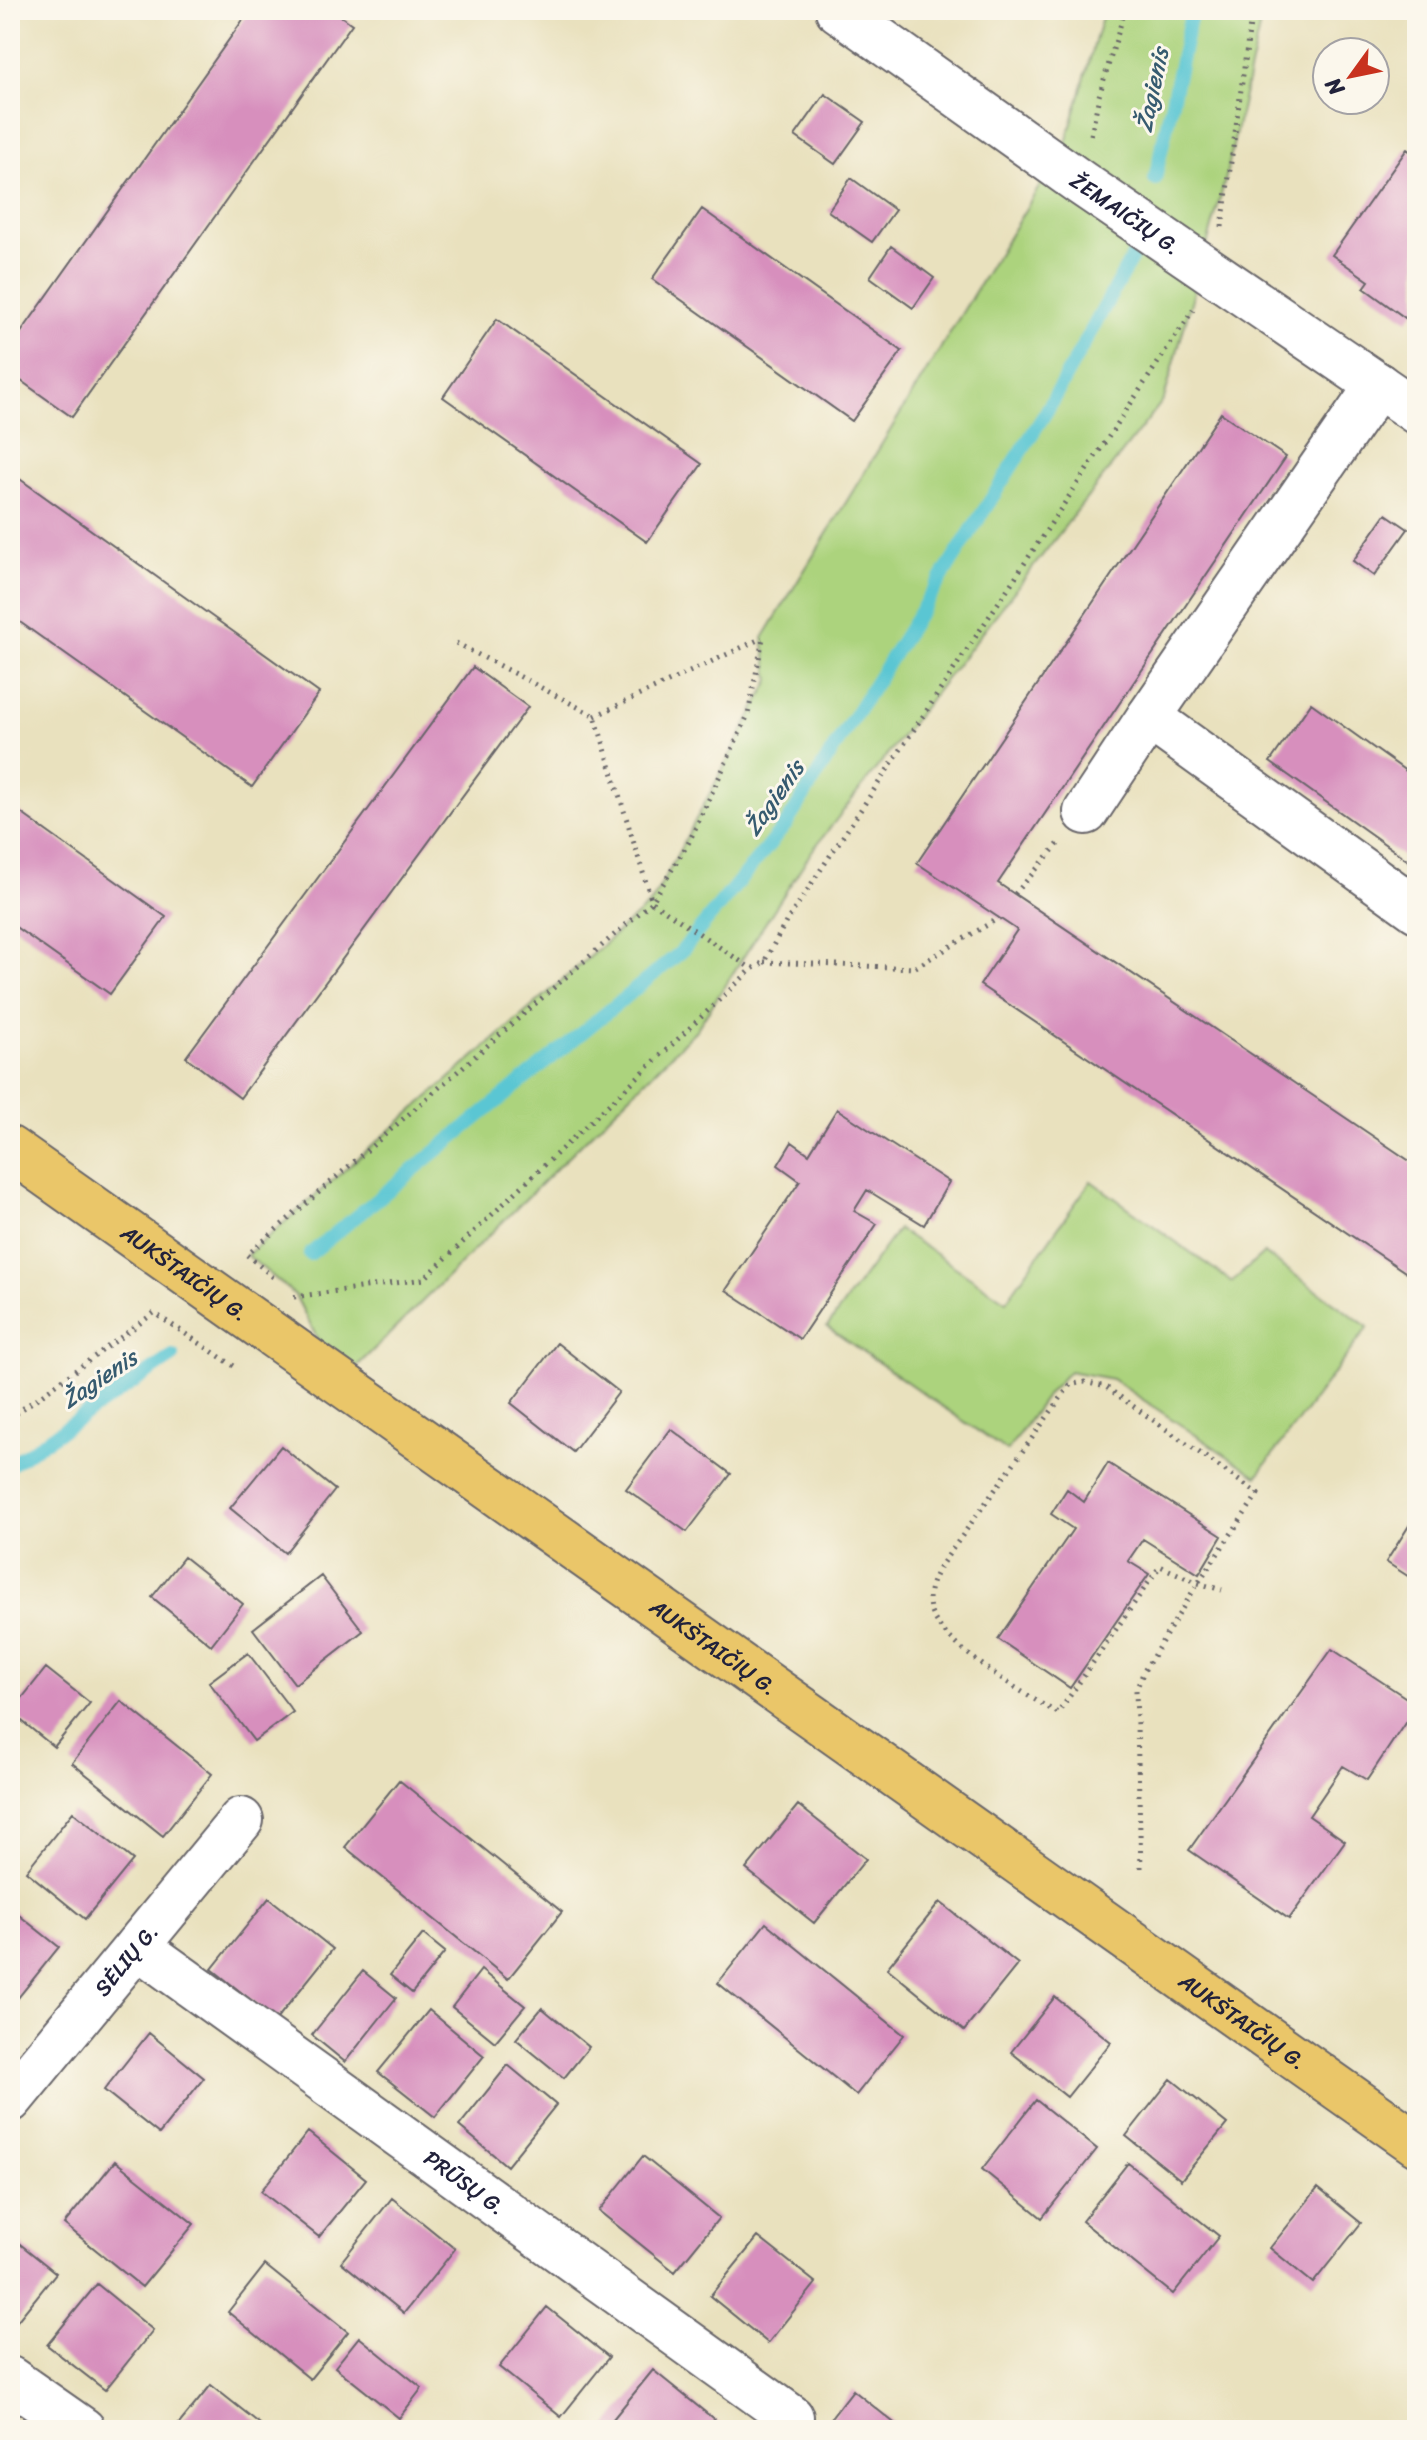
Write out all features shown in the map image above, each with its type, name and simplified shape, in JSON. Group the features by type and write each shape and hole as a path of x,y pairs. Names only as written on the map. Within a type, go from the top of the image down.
{"main road":[{"name":"AUKŠTAIČIŲ G.","path":"10,1149 1417,2144"}],"street":[{"name":"ŽEMAIČIŲ G.","path":"838,10 1308,341 1417,412"},
{"path":"1086,812 1378,385"},
{"path":"1149,717 1417,910"},
{"name":"SĖLIŲ G.","path":"10,2100 241,1820"},
{"name":"PRŪSŲ G.","path":"137,1946 791,2417"},
{"path":"10,2379 83,2430"}],"path":[{"path":"1081,183 1099,96 1125,10"},
{"path":"295,1295 424,1279 752,969 764,962 786,922 1216,274 1252,10"},
{"path":"283,1285 247,1255 652,902 689,842 748,715 763,638 595,716"},
{"path":"456,643 595,716 652,902 752,969"},
{"path":"1015,894 1086,812"},
{"path":"764,962 914,968 999,918"},
{"path":"10,1418 154,1313 236,1368"},
{"path":"1141,1868 1136,1690 1144,1671 1198,1583 1258,1494 1106,1387 1084,1382 1070,1385 939,1568 930,1586 929,1600 936,1622 966,1653 1058,1713 1160,1566 1198,1583 1222,1590"}],"green space":[{"path":"1104,10 1263,10 1226,177 1164,399 812,851 696,1030 340,1383 295,1295 247,1255 652,902 770,680 763,638 1066,143"},
{"path":"1091,1181 1232,1282 1264,1253 1368,1327 1257,1476 1112,1379 1069,1371 1046,1396 1007,1451 827,1327 898,1229 1006,1301"}],"building":[{"path":"250,10 332,10 352,24 72,417 10,373 10,348"},
{"path":"825,94 865,122 835,164 795,136"},
{"path":"1407,149 1417,157 1417,308 1408,320 1364,288 1369,281 1332,255"},
{"path":"851,178 895,210 872,242 828,211"},
{"path":"702,209 902,351 852,421 652,279"},
{"path":"891,246 934,278 913,308 870,277"},
{"path":"497,319 702,464 647,542 443,397"},
{"path":"1221,413 1286,457 998,883 1417,1166 1417,1280 980,985 1017,930 917,863"},
{"path":"10,472 319,693 252,787 10,615"},
{"path":"1386,514 1408,529 1374,576 1353,561"},
{"path":"473,667 528,707 240,1098 186,1057"},
{"path":"1311,703 1417,779 1417,867 1270,762"},
{"path":"10,805 166,917 110,994 10,923"},
{"path":"837,1109 949,1182 924,1225 867,1190 854,1211 877,1224 800,1339 726,1290 800,1181 778,1165 792,1142 809,1154"},
{"path":"557,1343 619,1392 573,1452 511,1403"},
{"path":"671,1429 731,1474 687,1532 626,1489"},
{"path":"281,1446 335,1490 285,1553 230,1508"},
{"path":"1108,1463 1222,1536 1199,1574 1143,1539 1128,1561 1149,1574 1070,1688 998,1639 1073,1529 1051,1514 1067,1489 1084,1502"},
{"path":"1417,1513 1417,1582 1386,1562"},
{"path":"184,1557 243,1604 211,1645 152,1597"},
{"path":"321,1576 363,1631 295,1684 253,1629"},
{"path":"1332,1649 1417,1705 1367,1780 1343,1766 1309,1816 1345,1841 1289,1919 1189,1850"},
{"path":"248,1653 293,1712 254,1741 209,1682"},
{"path":"46,1668 90,1703 54,1747 11,1712"},
{"path":"121,1701 212,1774 163,1836 72,1763"},
{"path":"399,1780 562,1912 508,1979 345,1847"},
{"path":"798,1805 866,1859 814,1923 746,1869"},
{"path":"73,1812 133,1860 85,1919 26,1871"},
{"path":"269,1898 333,1949 276,2020 212,1969"},
{"path":"940,1902 1018,1964 964,2031 887,1968"},
{"path":"10,1908 59,1947 10,2008"},
{"path":"766,1923 904,2035 856,2095 718,1983"},
{"path":"423,1934 445,1952 412,1993 390,1975"},
{"path":"481,1970 525,2006 495,2042 452,2007"},
{"path":"363,1971 396,1998 345,2062 312,2035"},
{"path":"1055,1997 1111,2042 1067,2097 1011,2052"},
{"path":"542,2008 589,2047 564,2078 516,2039"},
{"path":"429,2010 484,2056 435,2117 378,2072"},
{"path":"149,2033 204,2078 159,2134 104,2090"},
{"path":"508,2065 556,2105 507,2166 459,2126"},
{"path":"1171,2079 1227,2124 1181,2180 1126,2136"},
{"path":"1036,2100 1097,2149 1042,2218 982,2169"},
{"path":"308,2132 366,2179 319,2237 261,2191"},
{"path":"643,2156 719,2218 675,2272 599,2211"},
{"path":"115,2161 194,2224 142,2287 64,2224"},
{"path":"1128,2163 1219,2236 1173,2294 1082,2221"},
{"path":"1318,2188 1361,2223 1313,2283 1270,2248"},
{"path":"392,2198 455,2249 404,2313 341,2262"},
{"path":"10,2236 56,2273 14,2325 10,2321"},
{"path":"758,2237 816,2283 768,2343 710,2296"},
{"path":"265,2265 348,2332 310,2379 228,2312"},
{"path":"97,2284 153,2330 105,2390 47,2345"},
{"path":"547,2307 609,2357 561,2417 499,2367"},
{"path":"359,2337 422,2388 399,2418 335,2367"},
{"path":"653,2370 721,2425 717,2430 604,2430"},
{"path":"211,2385 264,2427 261,2430 174,2430"},
{"path":"853,2390 903,2430 822,2430"}],"waterway":[{"name":"Žagienis","path":"1155,179 1192,10"},
{"name":"Žagienis","path":"310,1254 681,952 787,823 1046,412 1136,250"},
{"name":"Žagienis","path":"10,1465 173,1356"}]}
